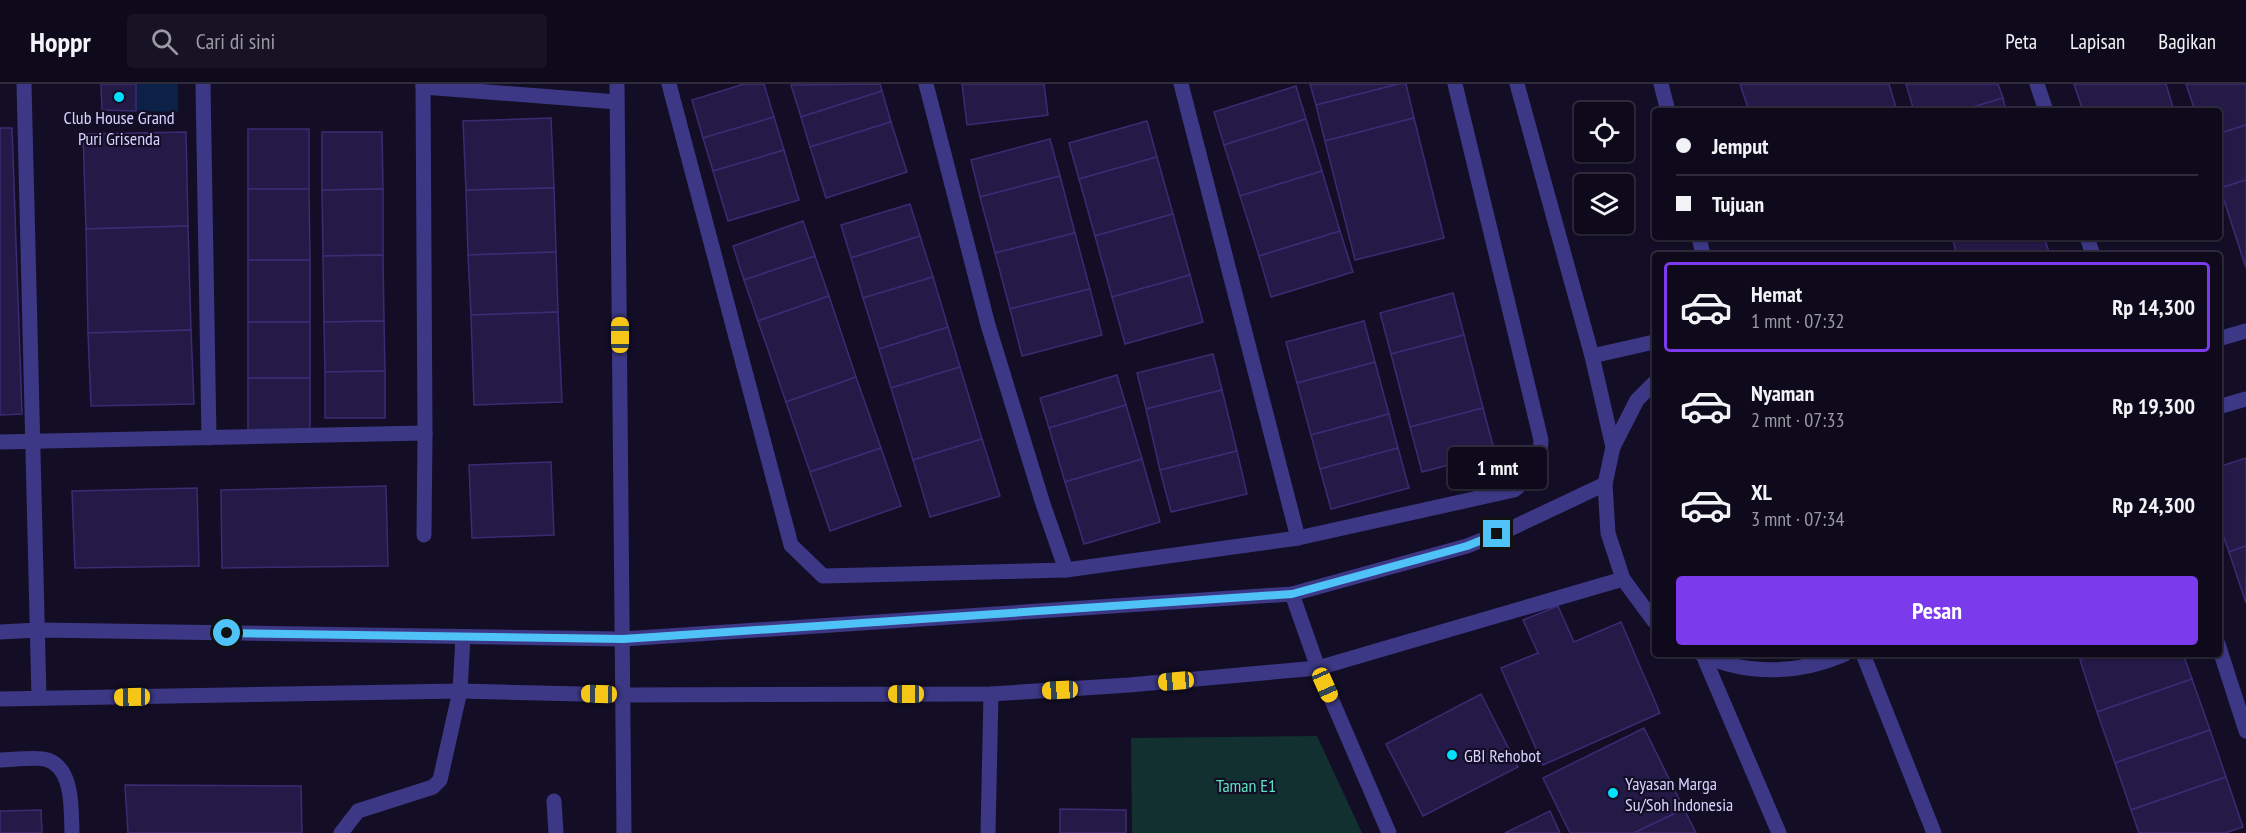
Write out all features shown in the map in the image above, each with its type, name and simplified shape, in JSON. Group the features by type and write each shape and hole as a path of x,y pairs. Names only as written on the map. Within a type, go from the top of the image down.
{"street":[{"path":"24,84 39,698"},
{"path":"203,84 209,438"},
{"path":"617,84 624,833"},
{"path":"669,84 791,545 824,576 1066,570 1298,538 1514,490 1539,471 1541,440 1455,84"},
{"path":"927,84 988,325 1043,504 1066,570"},
{"path":"1181,84 1298,538"},
{"path":"1517,84 1592,356 1613,447"},
{"path":"1661,84 1667,108"},
{"path":"2037,84 2045,108"},
{"path":"424,535 426,433 423,85 617,102"},
{"path":"2222,338 2246,331"},
{"path":"1592,356 1652,342"},
{"path":"1652,385 1637,400 1613,447 1605,484 1608,533 1623,579 1652,618"},
{"path":"2222,406 2246,399"},
{"path":"0,442 426,433"},
{"path":"0,632 38,630 623,639 1292,594 1467,546 1512,528 1605,484"},
{"path":"0,699 460,691 622,695 991,694 1128,685 1317,668 1623,579"},
{"path":"1292,594 1317,668 1389,833"},
{"path":"341,833 358,811 433,787 440,780 460,691 463,637"},
{"path":"2222,656 2246,731"},
{"path":"1703,657 1779,833"},
{"path":"1708,657 1742,668 1782,671 1823,664 1838,657"},
{"path":"1864,657 1934,833"},
{"path":"988,833 991,694"},
{"path":"0,760 46,759 57,765 70,789 72,833"},
{"path":"554,801 556,833"}],"green space":[{"name":"Taman E1","path":"1317,736 1362,833 1132,833 1131,738"}],"water":[{"path":"136,84 178,84 178,112 136,111"}],"building":[{"name":"Club House Grand Puri Grisenda","path":"101,84 136,84 136,111 102,110"},
{"path":"744,84 764,84 774,117 703,138 692,100"},
{"path":"880,84 882,91 801,117 791,85"},
{"path":"962,84 1044,84 1048,115 967,125"},
{"path":"1310,84 1399,84 1316,105"},
{"path":"1406,84 1414,118 1325,141 1316,105"},
{"path":"1740,84 1889,84 1896,108 1748,108"},
{"path":"1906,84 1998,84 2003,98 1970,108 1913,108"},
{"path":"2074,84 2166,84 2173,108 2082,108"},
{"path":"2186,84 2246,84 2246,125 2222,133 2222,108 2194,108"},
{"path":"1296,86 1306,119 1224,145 1214,112"},
{"path":"882,91 891,122 810,147 801,117"},
{"path":"2003,98 2005,108 1970,108"},
{"path":"774,117 784,150 713,171 703,138"},
{"path":"551,118 554,188 466,190 463,121"},
{"path":"1414,118 1444,238 1355,260 1325,141"},
{"path":"1306,119 1322,171 1240,196 1224,145"},
{"path":"1147,121 1157,157 1079,179 1069,143"},
{"path":"891,122 907,172 826,198 810,147"},
{"path":"2246,125 2246,180 2222,187 2222,133"},
{"path":"0,128 12,128 22,414 0,415"},
{"path":"248,129 309,129 309,189 248,189"},
{"path":"186,132 188,226 86,229 83,134"},
{"path":"322,132 382,132 383,189 322,190"},
{"path":"1050,139 1060,176 980,197 971,160"},
{"path":"784,150 799,200 728,221 713,171"},
{"path":"1157,157 1173,214 1095,236 1079,179"},
{"path":"1322,171 1340,231 1259,256 1240,196"},
{"path":"1060,176 1075,233 995,253 980,197"},
{"path":"2246,180 2246,268 2222,194 2222,187"},
{"path":"554,188 556,252 468,255 466,190"},
{"path":"248,189 309,189 310,260 248,260"},
{"path":"383,189 383,255 323,256 322,190"},
{"path":"910,204 920,236 851,258 841,225"},
{"path":"1173,214 1190,275 1112,297 1095,236"},
{"path":"803,221 815,256 744,280 733,246"},
{"path":"188,226 191,330 88,333 86,229"},
{"path":"1340,231 1353,272 1271,297 1259,256"},
{"path":"1075,233 1090,289 1010,309 995,253"},
{"path":"920,236 933,277 863,298 851,258"},
{"path":"1953,240 2045,240 2049,252 1956,252"},
{"path":"556,252 558,312 471,315 468,255"},
{"path":"383,255 384,321 324,322 323,256"},
{"path":"815,256 829,296 758,321 744,280"},
{"path":"248,260 310,260 310,322 248,322"},
{"path":"1190,275 1203,322 1125,344 1112,297"},
{"path":"933,277 948,327 879,349 863,298"},
{"path":"1090,289 1102,335 1022,356 1010,309"},
{"path":"1453,293 1464,335 1391,354 1380,313"},
{"path":"829,296 856,377 786,402 758,321"},
{"path":"558,312 562,402 474,405 471,315"},
{"path":"384,321 385,371 325,372 324,322"},
{"path":"1364,321 1375,362 1297,383 1286,342"},
{"path":"248,322 310,322 310,378 248,378"},
{"path":"948,327 960,367 891,388 879,349"},
{"path":"191,330 194,404 91,406 88,333"},
{"path":"1464,335 1483,408 1410,427 1391,354"},
{"path":"1213,354 1222,390 1146,409 1137,373"},
{"path":"1375,362 1389,414 1311,435 1297,383"},
{"path":"960,367 982,439 913,460 891,388"},
{"path":"385,371 385,418 325,418 325,372"},
{"path":"1117,375 1126,405 1049,428 1040,398"},
{"path":"856,377 881,448 810,472 786,402"},
{"path":"248,378 310,378 310,434 248,434"},
{"path":"1222,390 1237,451 1160,470 1146,409"},
{"path":"1126,405 1142,459 1065,482 1049,428"},
{"path":"1483,408 1495,453 1422,472 1410,427"},
{"path":"1389,414 1398,448 1320,469 1311,435"},
{"path":"982,439 1000,496 930,517 913,460"},
{"path":"881,448 901,506 830,531 810,472"},
{"path":"1398,448 1409,488 1331,509 1320,469"},
{"path":"1237,451 1247,494 1171,512 1160,470"},
{"path":"2246,458 2246,546 2229,552 2222,532 2222,466"},
{"path":"1142,459 1160,522 1084,544 1065,482"},
{"path":"551,462 554,535 472,538 469,465"},
{"path":"386,486 388,566 222,568 221,490"},
{"path":"197,488 199,566 75,568 72,491"},
{"path":"2246,546 2246,603 2229,552"},
{"path":"1558,606 1574,642 1621,622 1660,713 1543,765 1501,668 1538,653 1523,620"},
{"path":"2088,657 2184,657 2192,679 2097,712 2080,660"},
{"path":"2192,679 2210,730 2115,763 2097,712"},
{"name":"GBI Rehobot","path":"1481,694 1518,767 1423,816 1386,744"},
{"name":"Yayasan Marga Su/Soh Indonesia","path":"1644,728 1684,809 1634,833 1570,833 1543,778"},
{"path":"2210,730 2226,777 2131,810 2115,763"},
{"path":"2226,777 2243,827 2225,833 2139,833 2131,810"},
{"path":"125,785 301,786 302,833 128,833"},
{"path":"1060,809 1126,810 1126,833 1060,833"},
{"path":"1684,809 1696,833 1634,833"},
{"path":"41,810 42,833 0,833 0,811"},
{"path":"1550,811 1560,833 1505,833"}],"place":[{"name":"Club House Grand Puri Grisenda","path":"119,97"},
{"name":"GBI Rehobot","path":"1452,755"},
{"name":"Yayasan Marga Su/Soh Indonesia","path":"1613,793"}],"route":[{"path":"227,633 623,639 1292,594 1467,546 1497,534"}]}
